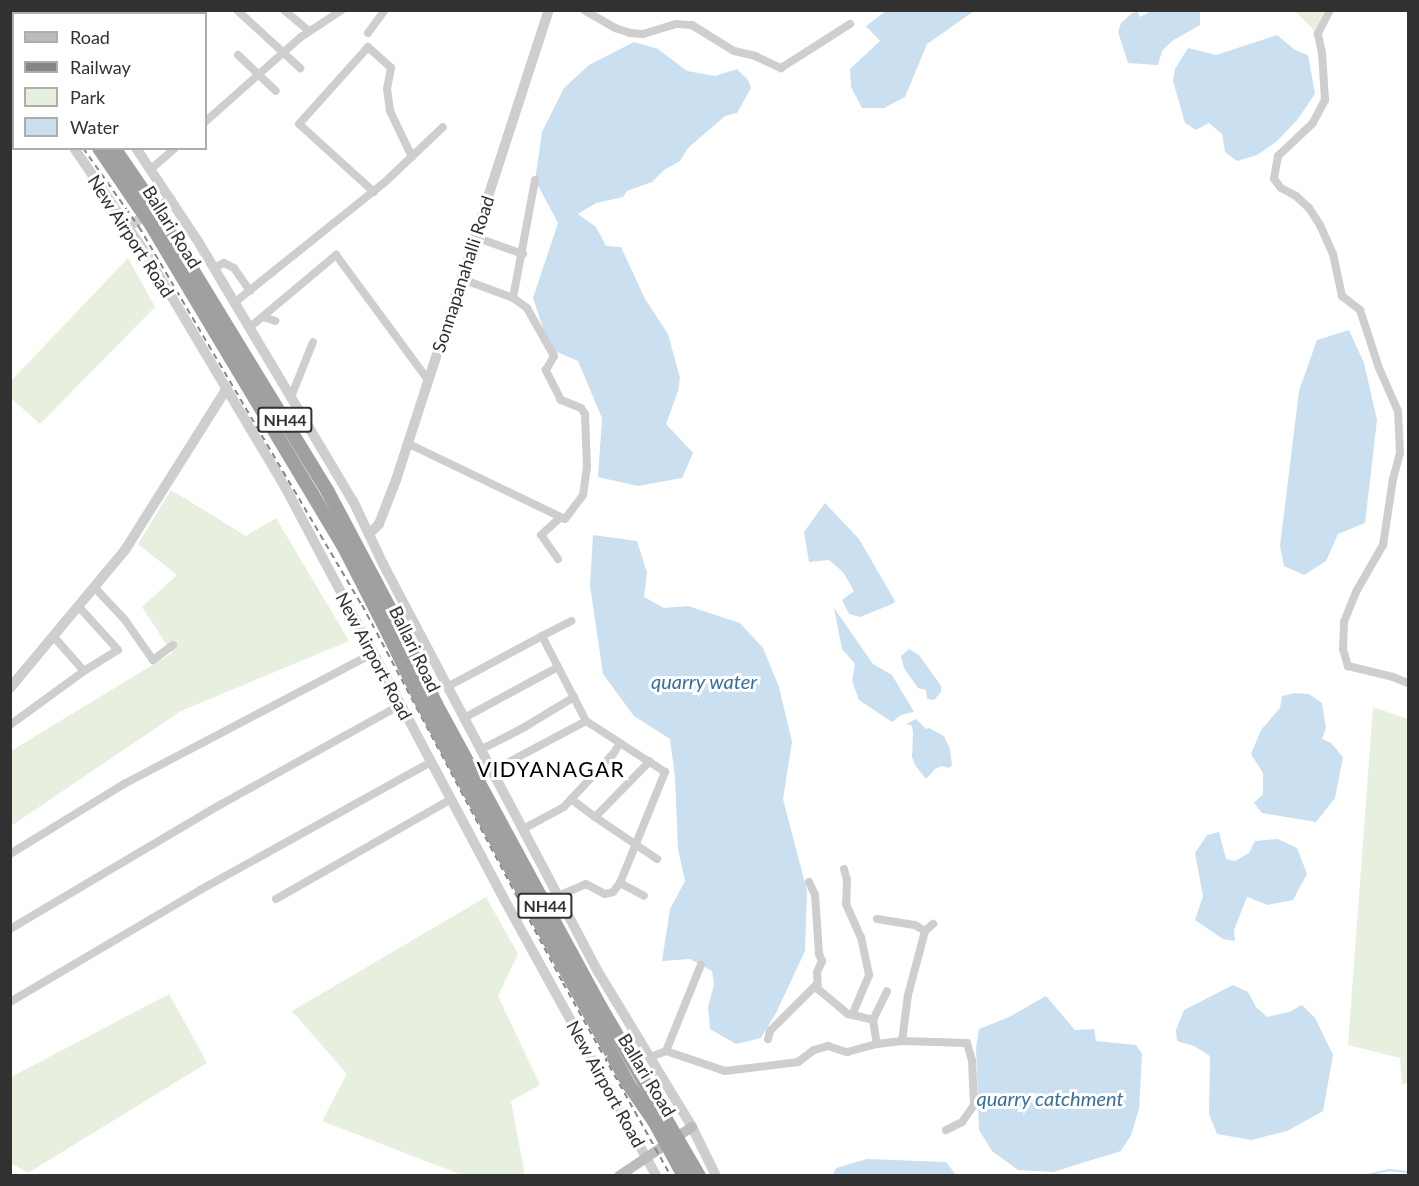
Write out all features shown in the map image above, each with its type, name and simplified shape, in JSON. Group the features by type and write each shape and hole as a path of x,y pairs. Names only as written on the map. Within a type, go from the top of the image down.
{"highway":[{"name":"Ballari Road","path":"101,150 144,203"},
{"name":"Ballari Road","path":"115,150 436,704 583,976 699,1176"},
{"name":"Ballari Road","path":"395,633 422,703 629,1085 654,1121 684,1176"}],"main road":[{"path":"619,1176 645,1156 692,1127"}],"street":[{"path":"237,10 300,68"},
{"path":"284,10 309,31"},
{"path":"369,33 385,10"},
{"name":"Sonnapanahalli Road","path":"369,534 379,524 407,443 549,10"},
{"path":"584,10 615,28 630,33 643,34 676,24 692,25 734,51 755,56 781,68 850,24"},
{"path":"1330,10 1318,34 1325,74 1325,100 1313,123 1278,156 1274,178 1281,188 1296,196 1309,208 1320,225 1333,254 1342,296 1360,310 1379,368 1398,411 1400,453 1393,479 1383,545 1356,592 1344,622 1343,649 1348,666 1393,677 1408,684"},
{"path":"207,120 283,52 337,11"},
{"path":"374,192 299,124 368,47 391,68 387,89 390,111 412,157"},
{"path":"238,55 276,91"},
{"path":"234,303 374,192 443,128"},
{"name":"New Airport Road","path":"75,150 128,227 285,487 372,654 656,1176"},
{"path":"137,150 214,268 353,501 447,687 597,970 692,1127 716,1176"},
{"path":"151,169 173,150"},
{"path":"513,298 535,180"},
{"path":"128,227 171,199"},
{"path":"475,237 523,254"},
{"path":"249,328 336,255 428,380"},
{"path":"214,268 224,263 234,268 250,291"},
{"path":"407,443 560,518 565,519 584,495 588,458 585,414 581,408 561,400 546,370 554,356 527,308 513,298 462,279"},
{"path":"263,317 275,321"},
{"path":"291,397 313,342"},
{"path":"10,688 125,550 226,388"},
{"path":"558,559 541,535 560,518"},
{"path":"95,588 125,620 153,660 173,645"},
{"path":"10,725 84,670 118,650 79,607"},
{"path":"447,687 571,621"},
{"path":"542,636 586,721 665,772 620,883 613,892 605,894 586,884 558,896"},
{"path":"54,637 84,670"},
{"path":"10,854 124,784 372,654"},
{"path":"464,718 558,667"},
{"path":"480,750 574,698"},
{"path":"10,929 218,806 400,705"},
{"path":"492,771 586,721"},
{"path":"522,829 564,807 613,754 620,743"},
{"path":"595,817 650,761"},
{"path":"10,1002 200,890 431,762"},
{"path":"276,900 451,798"},
{"path":"571,799 635,846 657,859"},
{"path":"844,869 847,880 846,904 861,938 869,975 853,1013"},
{"path":"809,882 815,895 819,954 822,961 817,972 818,988 848,1014 853,1013 873,1020"},
{"path":"620,883 644,896"},
{"path":"877,919 915,925 925,930"},
{"path":"902,1041 909,996 925,930 933,924"},
{"path":"666,1051 701,965"},
{"path":"768,1039 770,1031 789,1015 817,984"},
{"path":"877,1044 873,1020 887,991"},
{"path":"652,1056 666,1051 724,1071 798,1062 814,1050 828,1046 848,1052 877,1044 902,1041 967,1042 972,1060 974,1105 962,1122 946,1130"}],"green space":[{"path":"1295,11 1324,11 1315,31"},
{"path":"128,258 155,307 40,424 11,398 11,381"},
{"path":"171,490 246,536 276,518 349,641 181,711 11,826 11,751 172,653 142,607 177,575 138,544"},
{"path":"1373,707 1408,719 1408,1082 1402,1085 1400,1058 1348,1045"},
{"path":"486,897 518,954 498,996 540,1085 511,1101 525,1175 462,1175 322,1121 347,1074 292,1011"},
{"path":"169,994 207,1063 28,1173 11,1163 11,1077"}],"water":[{"path":"886,11 974,11 927,44 905,97 884,108 862,108 851,87 850,69 880,41 866,26"},
{"path":"1151,11 1200,11 1200,25 1172,41 1162,51 1158,65 1128,63 1118,32 1121,23 1132,13 1138,12 1140,17"},
{"path":"1277,35 1295,50 1308,55 1315,94 1297,120 1276,142 1257,155 1237,161 1225,152 1222,134 1209,123 1196,130 1185,123 1173,81 1175,69 1188,48 1216,55"},
{"path":"634,42 658,49 687,71 715,76 737,69 748,80 751,88 737,113 725,116 688,148 680,161 664,170 652,182 627,191 623,197 596,203 578,214 596,227 606,246 621,247 645,299 668,334 680,378 678,391 666,424 693,453 682,478 638,486 598,477 602,418 578,361 550,349 533,298 558,223 535,180 542,132 564,88 589,65"},
{"path":"1349,330 1364,363 1377,420 1365,523 1338,534 1326,561 1304,575 1284,566 1280,546 1299,391 1317,340"},
{"path":"825,503 859,539 895,601 892,604 860,617 849,614 842,600 854,591 843,572 829,560 809,562 804,532"},
{"name":"quarry water","path":"593,535 637,541 647,573 644,597 664,608 688,606 740,623 763,648 779,687 792,742 783,799 807,891 805,951 776,1013 761,1038 736,1044 710,1029 708,1007 714,985 712,971 690,959 662,961 670,909 685,881 678,849 675,777 670,739 634,716 603,674 590,586"},
{"path":"834,608 873,664 892,675 914,712 901,715 892,722 859,700 852,681 855,664 842,649"},
{"path":"909,649 919,655 941,686 941,692 934,700 927,699 926,690 918,688 904,668 901,656"},
{"path":"1295,693 1309,694 1322,703 1326,728 1322,739 1331,743 1343,757 1335,798 1316,822 1262,813 1254,803 1263,794 1263,773 1251,754 1261,730 1280,708 1282,696"},
{"path":"916,719 926,729 929,728 944,736 950,749 952,765 949,768 942,766 935,769 926,779 912,757 912,726 906,724"},
{"path":"1219,832 1226,859 1235,861 1249,853 1255,841 1278,839 1297,848 1307,874 1293,900 1268,905 1247,897 1234,930 1235,941 1223,939 1195,920 1203,896 1195,853 1207,835"},
{"path":"1233,985 1248,992 1256,1007 1267,1017 1289,1012 1302,1005 1315,1018 1333,1055 1323,1111 1287,1131 1251,1140 1217,1134 1209,1114 1210,1056 1194,1046 1177,1041 1176,1030 1184,1010"},
{"name":"quarry catchment","path":"1046,996 1075,1030 1094,1029 1096,1041 1136,1045 1142,1054 1139,1109 1131,1135 1121,1151 1053,1172 1018,1170 992,1151 979,1130 976,1048 979,1029 1009,1017"},
{"path":"867,1159 946,1162 956,1175 833,1175 836,1168"}],"waterway":[{"path":"1363,1176 1388,1170 1408,1172"}],"railway":[{"path":"84,150 139,227 362,605 563,983 671,1176"}],"district":[{"name":"VIDYANAGAR","path":"551,769"}]}
